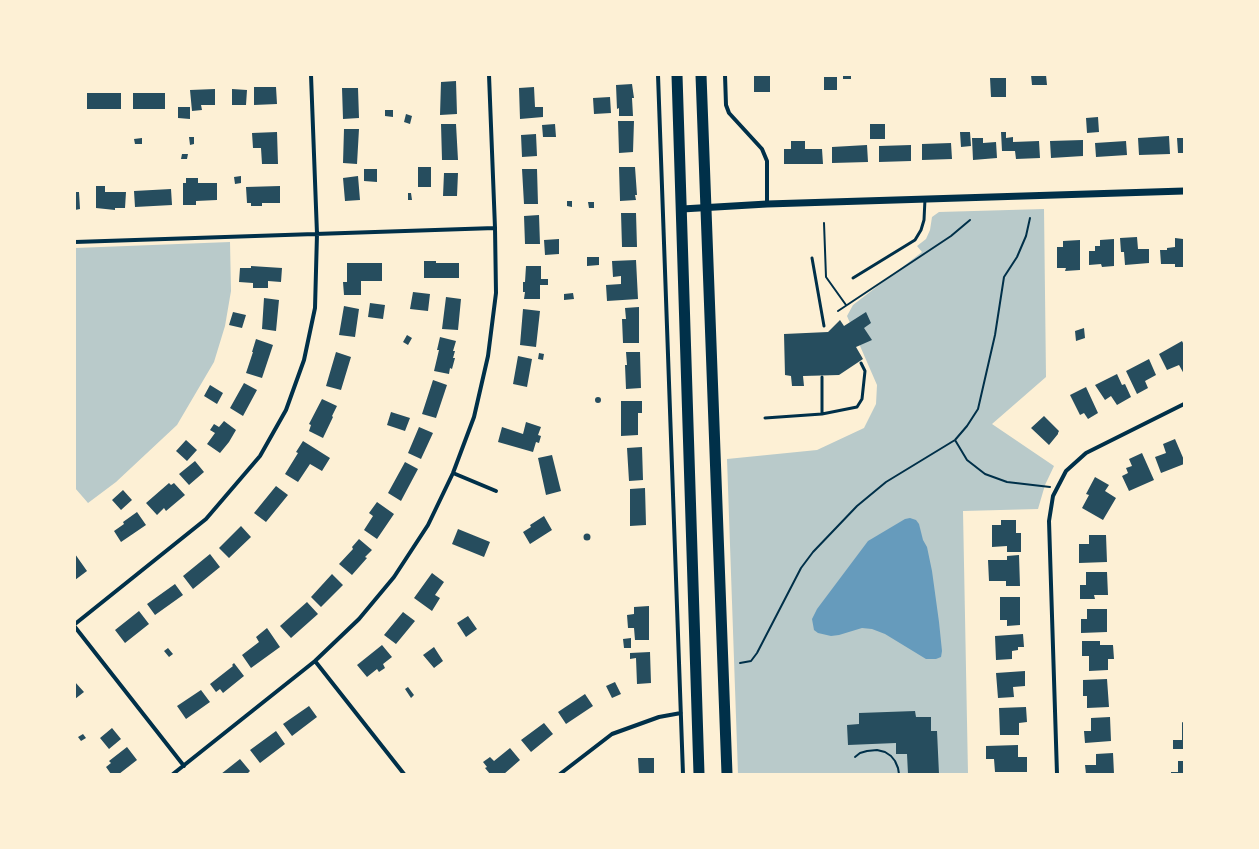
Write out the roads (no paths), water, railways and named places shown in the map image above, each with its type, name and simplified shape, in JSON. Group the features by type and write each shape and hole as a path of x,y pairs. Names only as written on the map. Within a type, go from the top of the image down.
{"highway":[{"path":"677,75 699,774"},
{"path":"701,75 727,774"}],"street":[{"path":"75,624 206,519 260,456 286,410 304,360 315,308 316,234 311,75"},
{"path":"173,774 315,661 359,619 394,577 428,525 454,474 474,417 488,356 496,293 489,75"},
{"path":"658,75 683,774"},
{"path":"725,75 726,105 728,113 762,149 767,161 767,204"},
{"path":"682,209 767,204 1184,191"},
{"path":"75,242 495,228"},
{"path":"1057,774 1049,521 1053,496 1066,471 1086,453 1184,404"},
{"path":"454,474 496,491"},
{"path":"75,627 184,766"},
{"path":"315,661 404,774"},
{"path":"560,774 612,734 659,716 681,713"}],"lane":[{"path":"853,278 916,240 924,220 925,199"},
{"path":"812,258 824,326"},
{"path":"765,418 822,414 856,407 862,399 865,370 861,364"},
{"path":"822,377 822,414"}],"water":[{"path":"910,518 916,520 919,524 923,540 927,547 939,622 942,651 941,657 936,659 926,659 885,634 872,629 862,628 831,636 818,633 814,630 812,619 817,609 868,541 905,519"}]}
